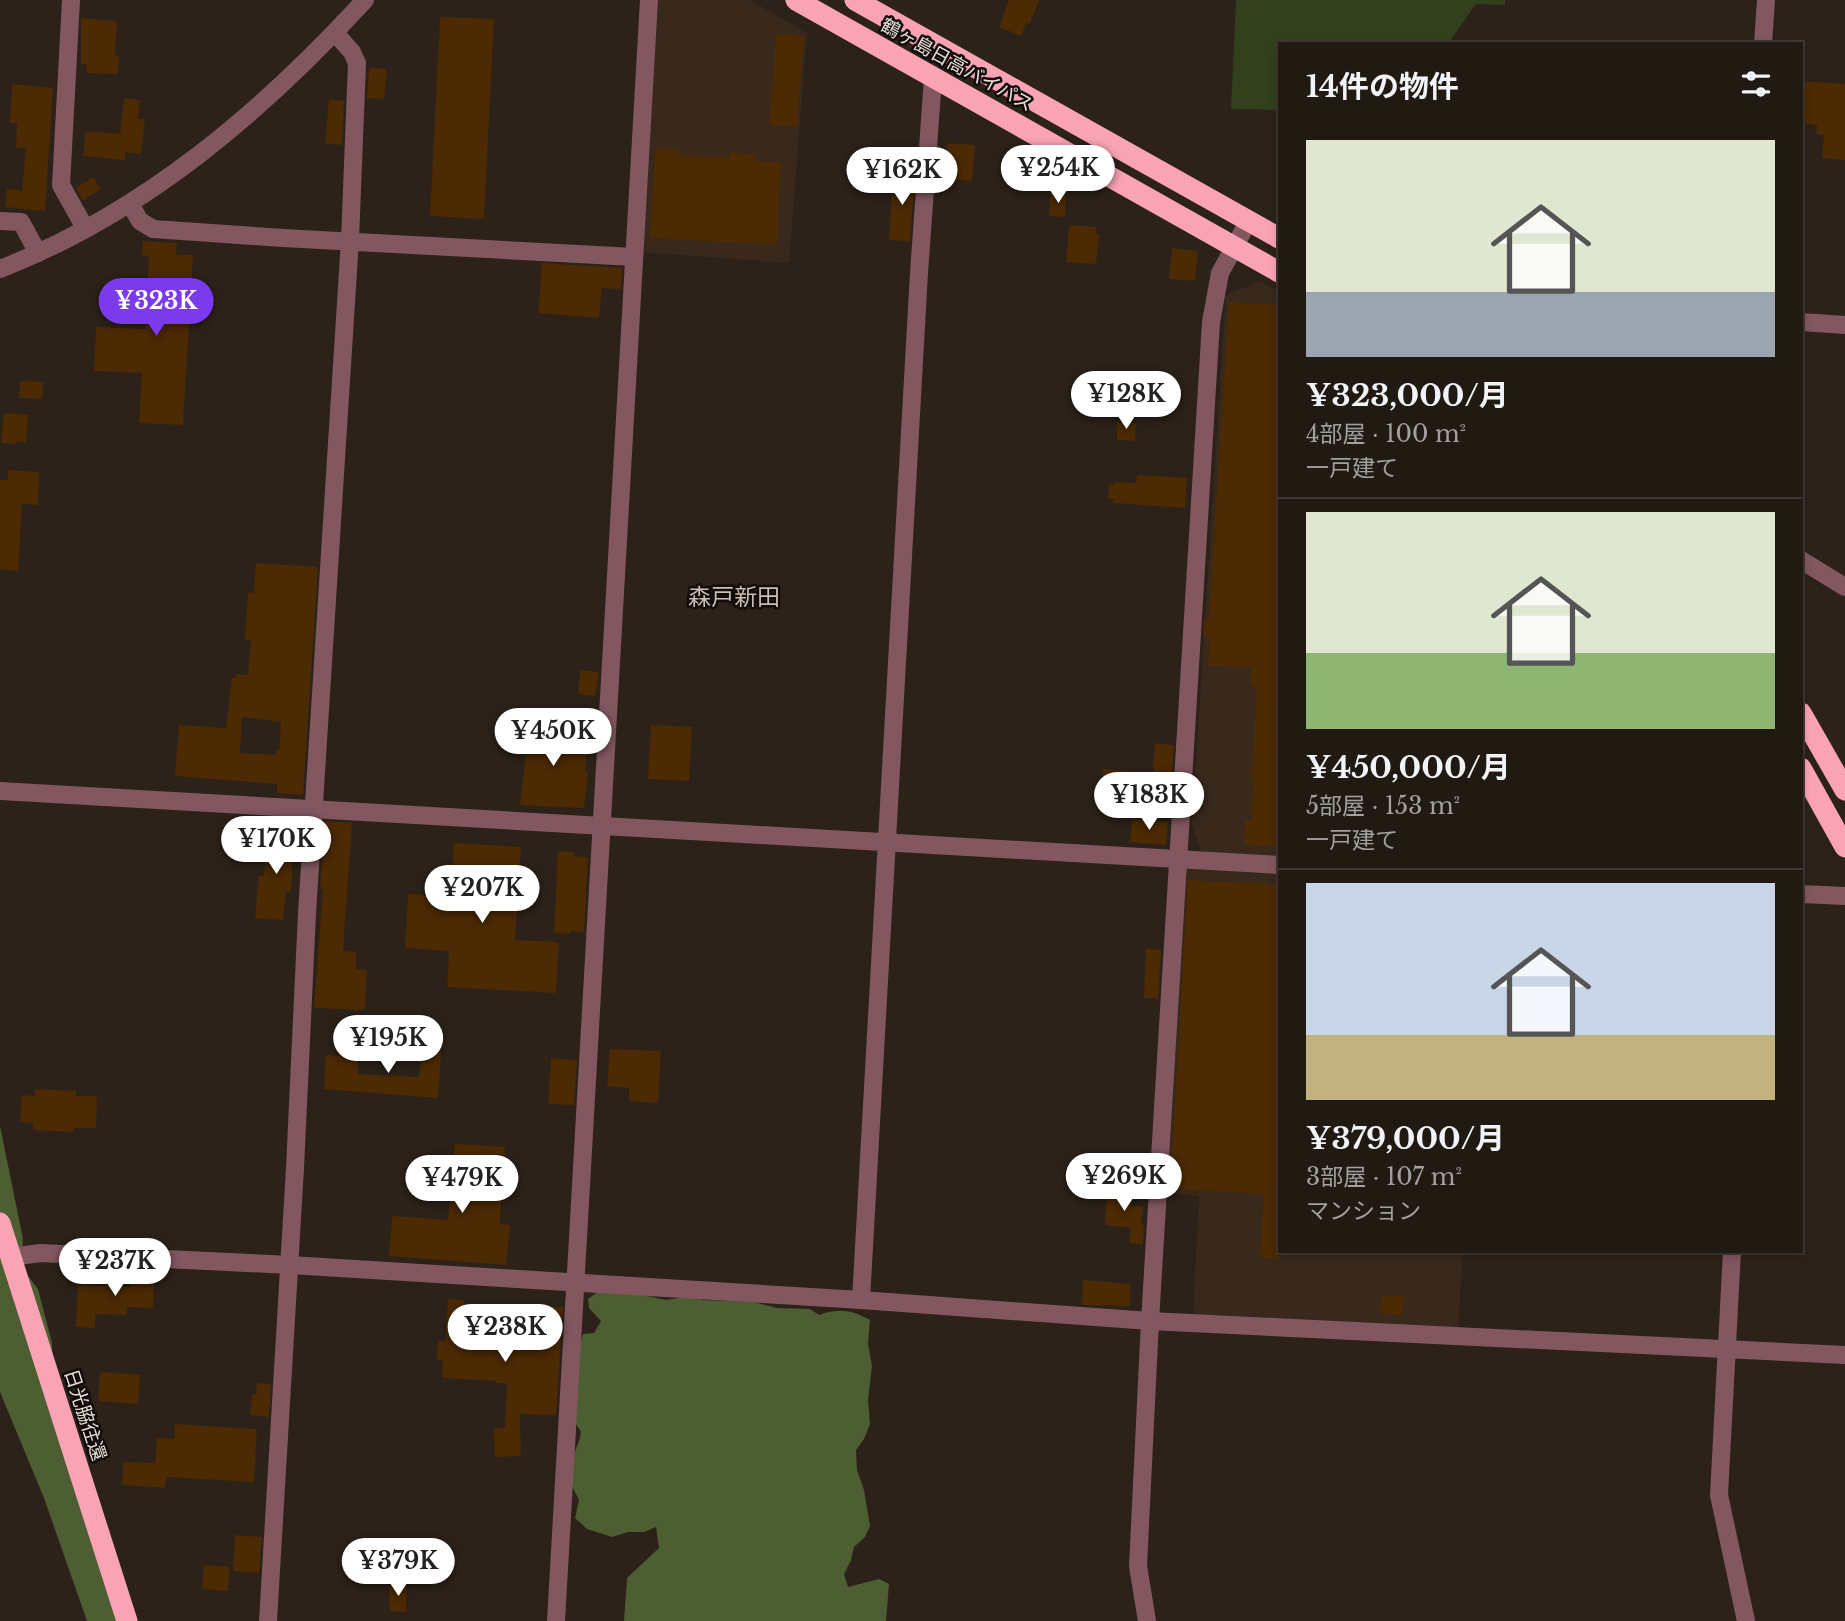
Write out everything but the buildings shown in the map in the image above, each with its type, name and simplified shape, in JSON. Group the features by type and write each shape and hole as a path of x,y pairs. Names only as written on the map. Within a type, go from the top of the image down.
{"highway":[{"name":"鶴ヶ島日高バイパス","path":"796,0 1278,271"},
{"name":"鶴ヶ島日高バイパス","path":"855,0 1278,237"},
{"path":"1803,716 1845,790"},
{"path":"1803,771 1845,847"},
{"name":"日光脇往還","path":"0,1223 127,1621"}],"street":[{"path":"71,0 61,185 85,228"},
{"path":"0,269 38,253 130,204 218,142 268,98 365,0"},
{"path":"556,1621 649,0"},
{"path":"1763,42 1766,0"},
{"path":"268,1621 290,1265 307,913 349,240 357,63 352,52 335,33"},
{"path":"861,1300 918,286 933,78"},
{"path":"130,204 140,221 153,229 635,257"},
{"path":"0,221 22,222 38,253"},
{"path":"1147,1621 1138,1566 1150,1321 1211,322 1220,273 1248,222"},
{"path":"1803,322 1845,325"},
{"path":"1803,561 1845,587"},
{"path":"0,791 1278,865"},
{"path":"1803,894 1845,896"},
{"path":"10,1257 40,1253 290,1265 861,1300 1150,1321 1845,1355"},
{"path":"1732,1253 1719,1495 1746,1621"}],"shaded area":[{"path":"658,0 750,0 807,33 789,263 642,252"},
{"path":"1261,281 1278,291 1278,859 1202,854 1192,824 1226,295"},
{"path":"1184,867 1278,872 1278,1253 1463,1253 1458,1330 1193,1317 1199,1196 1164,1193"}],"green space":[{"path":"1236,0 1505,0 1505,5 1476,4 1449,42 1278,42 1278,110 1231,109"},
{"path":"0,1126 23,1239 22,1268 38,1289 52,1343 53,1383 133,1621 87,1621 44,1498 0,1392"},
{"path":"627,1292 666,1300 691,1296 703,1300 753,1302 777,1308 810,1309 819,1315 845,1311 870,1320 870,1424 856,1450 857,1470 864,1490 870,1526 865,1537 854,1547 844,1574 848,1587 879,1579 889,1584 886,1621 624,1621 627,1578 659,1548 656,1527 644,1532 628,1532 612,1537 587,1529 575,1518 579,1500 570,1482 573,1457 581,1432 573,1419 575,1358 583,1334 594,1333 601,1321 589,1308 588,1299 596,1293"}],"district":[{"name":"森戸新田","path":"734,597"}]}
